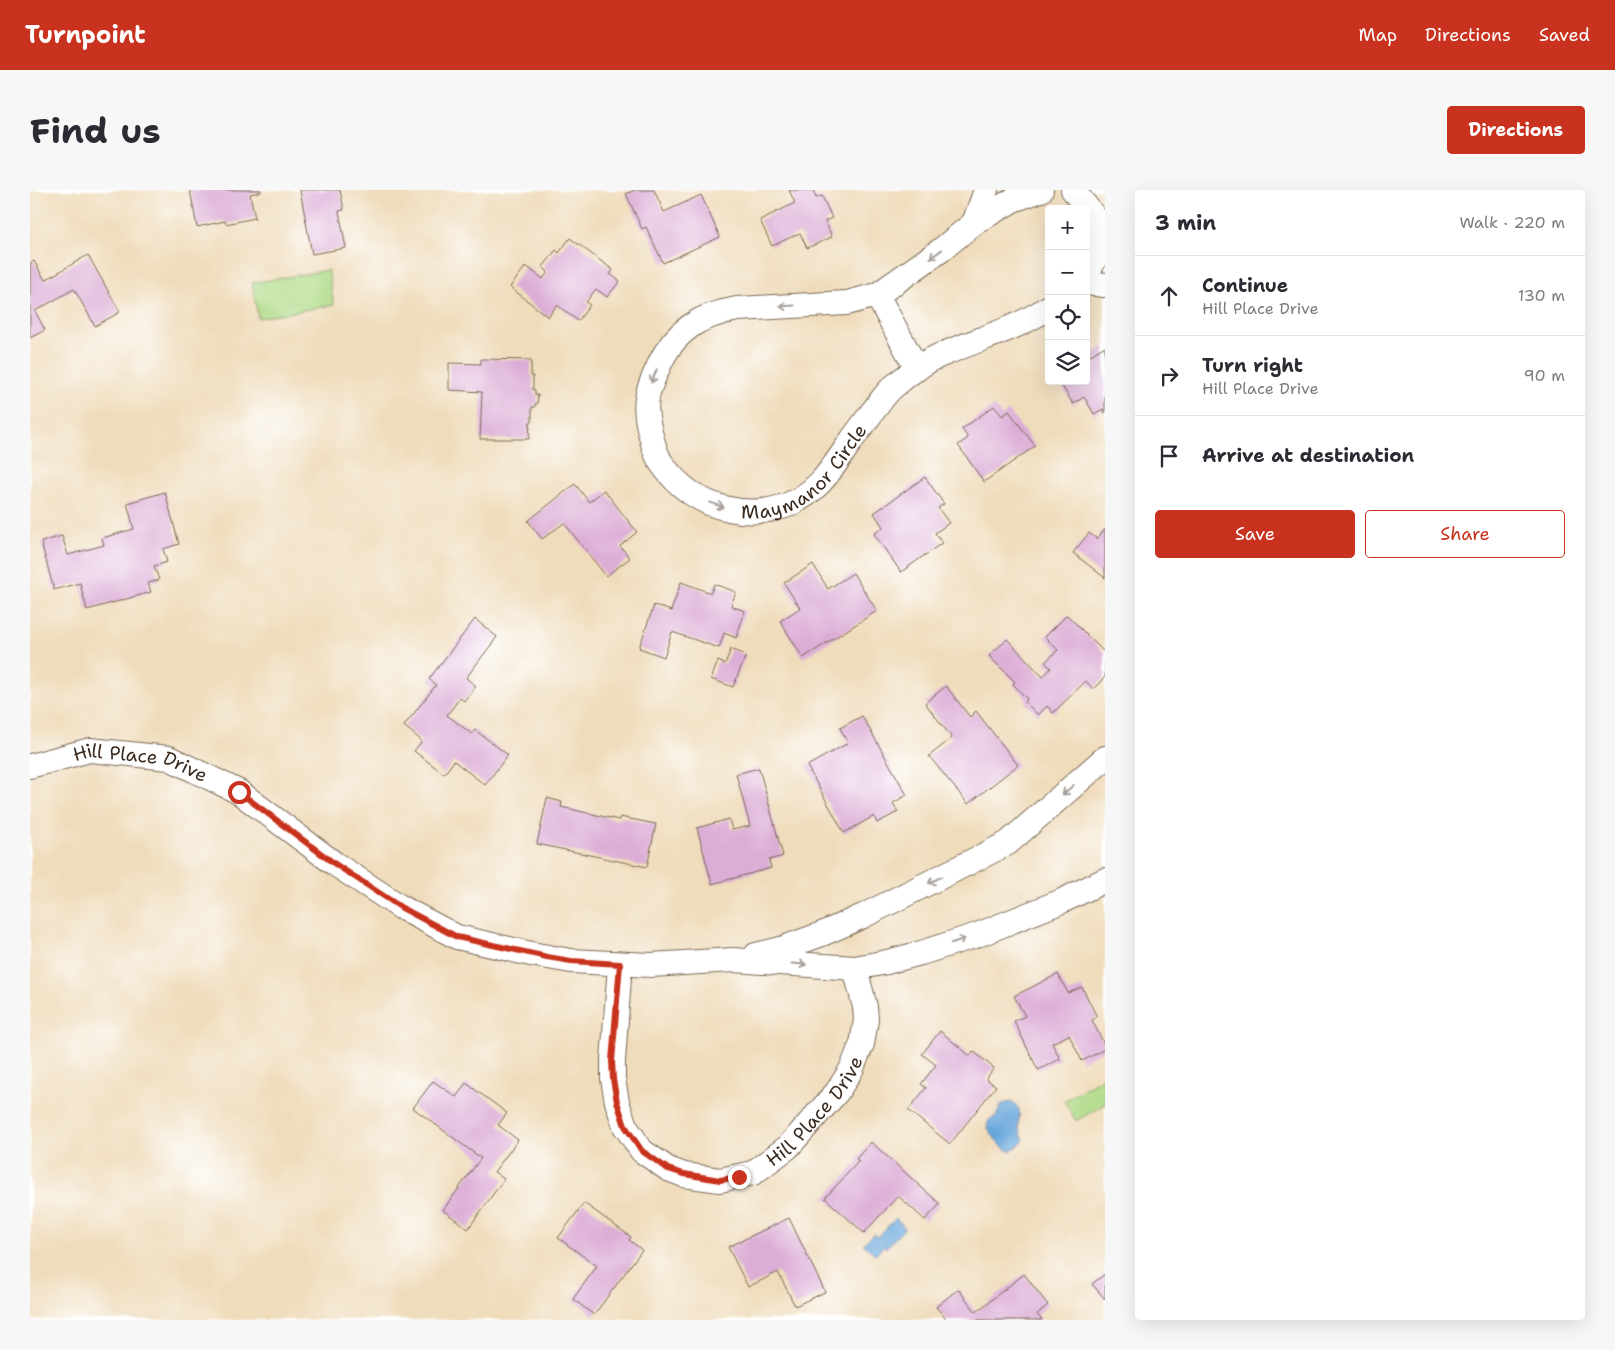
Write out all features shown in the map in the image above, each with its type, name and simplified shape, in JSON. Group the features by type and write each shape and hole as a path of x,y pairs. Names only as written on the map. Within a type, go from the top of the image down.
{"street":[{"path":"974,223 986,190"},
{"name":"Maymanor Circle","path":"1045,310 1035,317 988,338 944,353 917,368 890,389 852,439 830,473 816,488 800,499 782,506 762,511 741,512 718,507 696,497 675,480 661,462 652,442 647,418 647,399 651,383 668,349 678,336 698,321 736,309 847,303 877,295 934,256 974,223 1013,200 1042,190 1075,192"},
{"path":"1075,192 1100,224 1097,254 1090,269"},
{"path":"1090,283 1105,285"},
{"path":"877,295 917,368"},
{"name":"Hill Place Drive","path":"30,766 90,750 168,758 239,792 335,864 402,908 457,937 571,961 651,965 733,960 855,968 921,953 980,934 1062,901 1105,880"},
{"name":"Hill Place Drive","path":"733,960 781,949 822,934 863,916 1008,843 1105,758"},
{"name":"Hill Place Drive","path":"620,964 612,1061 617,1102 625,1126 642,1151 668,1169 684,1174 720,1180 753,1173 788,1147 837,1092 851,1070 862,1044 866,1020 865,1007 855,968"}],"green space":[{"path":"328,270 334,305 258,318 252,283"},
{"path":"1105,1076 1105,1104 1076,1121 1064,1101"}],"water":[{"path":"1011,1102 1018,1108 1020,1114 1019,1128 1024,1139 1020,1145 1010,1151 996,1140 987,1125 989,1120 996,1116 1002,1104"},
{"path":"896,1218 905,1228 886,1248 884,1245 876,1255 863,1244 873,1234 877,1237"}],"building":[{"path":"190,190 261,190 261,192 250,194 255,218 226,224 225,221 197,227"},
{"path":"300,190 340,190 344,210 339,211 346,248 312,254"},
{"path":"635,190 654,190 664,212 701,195 720,237 663,263 646,227 642,229 626,194"},
{"path":"789,190 813,190 816,198 822,196 832,218 825,221 832,237 807,248 800,233 772,246 760,220 795,203"},
{"path":"570,238 613,270 610,274 620,281 607,297 596,289 586,302 590,305 578,321 557,305 548,317 510,287 526,266 543,279 548,272 543,267 556,250 559,253"},
{"path":"88,255 120,312 95,326 74,289 35,311 45,330 30,338 30,263 34,261 45,280"},
{"path":"1105,346 1105,413 1103,409 1094,414 1084,397 1073,404 1061,385 1090,385 1090,355"},
{"path":"481,359 531,360 533,390 535,390 535,395 538,395 537,404 535,404 535,407 532,407 529,439 480,439 482,392 449,390 449,363 481,364"},
{"path":"994,406 1002,416 1009,411 1035,446 984,482 958,445 968,438 962,429"},
{"path":"925,477 944,504 938,508 949,523 935,533 942,543 901,572 874,534 883,527 874,513"},
{"path":"575,484 589,502 604,490 637,532 620,546 630,558 606,576 564,523 542,539 528,521"},
{"path":"165,492 179,544 163,549 167,562 154,566 159,580 148,583 151,592 87,610 80,583 54,590 41,542 62,536 68,555 104,545 102,538 134,529 127,503"},
{"path":"1105,529 1105,578 1073,553 1089,533 1097,539"},
{"path":"813,564 828,589 853,573 877,611 803,658 780,621 800,608 784,583"},
{"path":"681,582 711,593 714,584 736,592 731,606 745,611 736,638 724,633 719,648 672,632 664,657 639,648 654,605 671,611"},
{"path":"1067,615 1105,653 1105,677 1093,689 1086,681 1053,713 1047,706 1038,715 1025,702 1027,699 1013,684 1015,682 989,656 1007,639 1043,677 1051,668 1045,662 1058,650 1045,637"},
{"path":"475,619 497,637 466,678 476,686 464,701 460,698 447,715 472,734 475,730 508,755 485,785 454,761 444,774 414,751 422,741 404,726 436,685 429,679"},
{"path":"731,649 746,655 733,687 711,679 718,661 725,664"},
{"path":"946,686 970,717 976,711 1018,765 968,804 929,756 952,738 925,703"},
{"path":"862,716 907,795 893,803 898,812 877,823 874,816 844,833 807,766 848,743 840,728"},
{"path":"759,768 783,856 769,860 771,868 712,884 697,828 729,819 732,830 750,826 736,774"},
{"path":"547,798 562,802 561,807 619,820 620,817 656,824 647,867 537,844"},
{"path":"1058,974 1068,993 1082,987 1097,1017 1092,1020 1105,1049 1082,1061 1069,1035 1052,1043 1060,1059 1038,1070 1014,1021 1025,1016 1014,996"},
{"path":"940,1031 970,1056 973,1051 994,1068 986,1079 996,1086 950,1144 908,1110 926,1088 921,1084 936,1065 922,1054"},
{"path":"433,1081 456,1097 466,1083 507,1113 498,1125 518,1140 494,1172 504,1179 468,1229 443,1210 481,1158 413,1108"},
{"path":"871,1142 940,1204 925,1220 898,1196 864,1233 825,1198 859,1161 856,1159"},
{"path":"584,1203 631,1237 629,1240 642,1250 594,1315 573,1299 597,1266 558,1238"},
{"path":"789,1218 825,1292 795,1306 778,1272 748,1287 728,1247"},
{"path":"1024,1274 1048,1305 1037,1314 1042,1320 947,1320 936,1307 958,1289 976,1312"},
{"path":"1105,1274 1105,1299 1092,1284"}],"route":[{"path":"239,792 335,864 402,908 457,937 571,961 620,964 612,1061 617,1102 625,1126 642,1151 668,1169 684,1174 720,1180 739,1177"}]}
